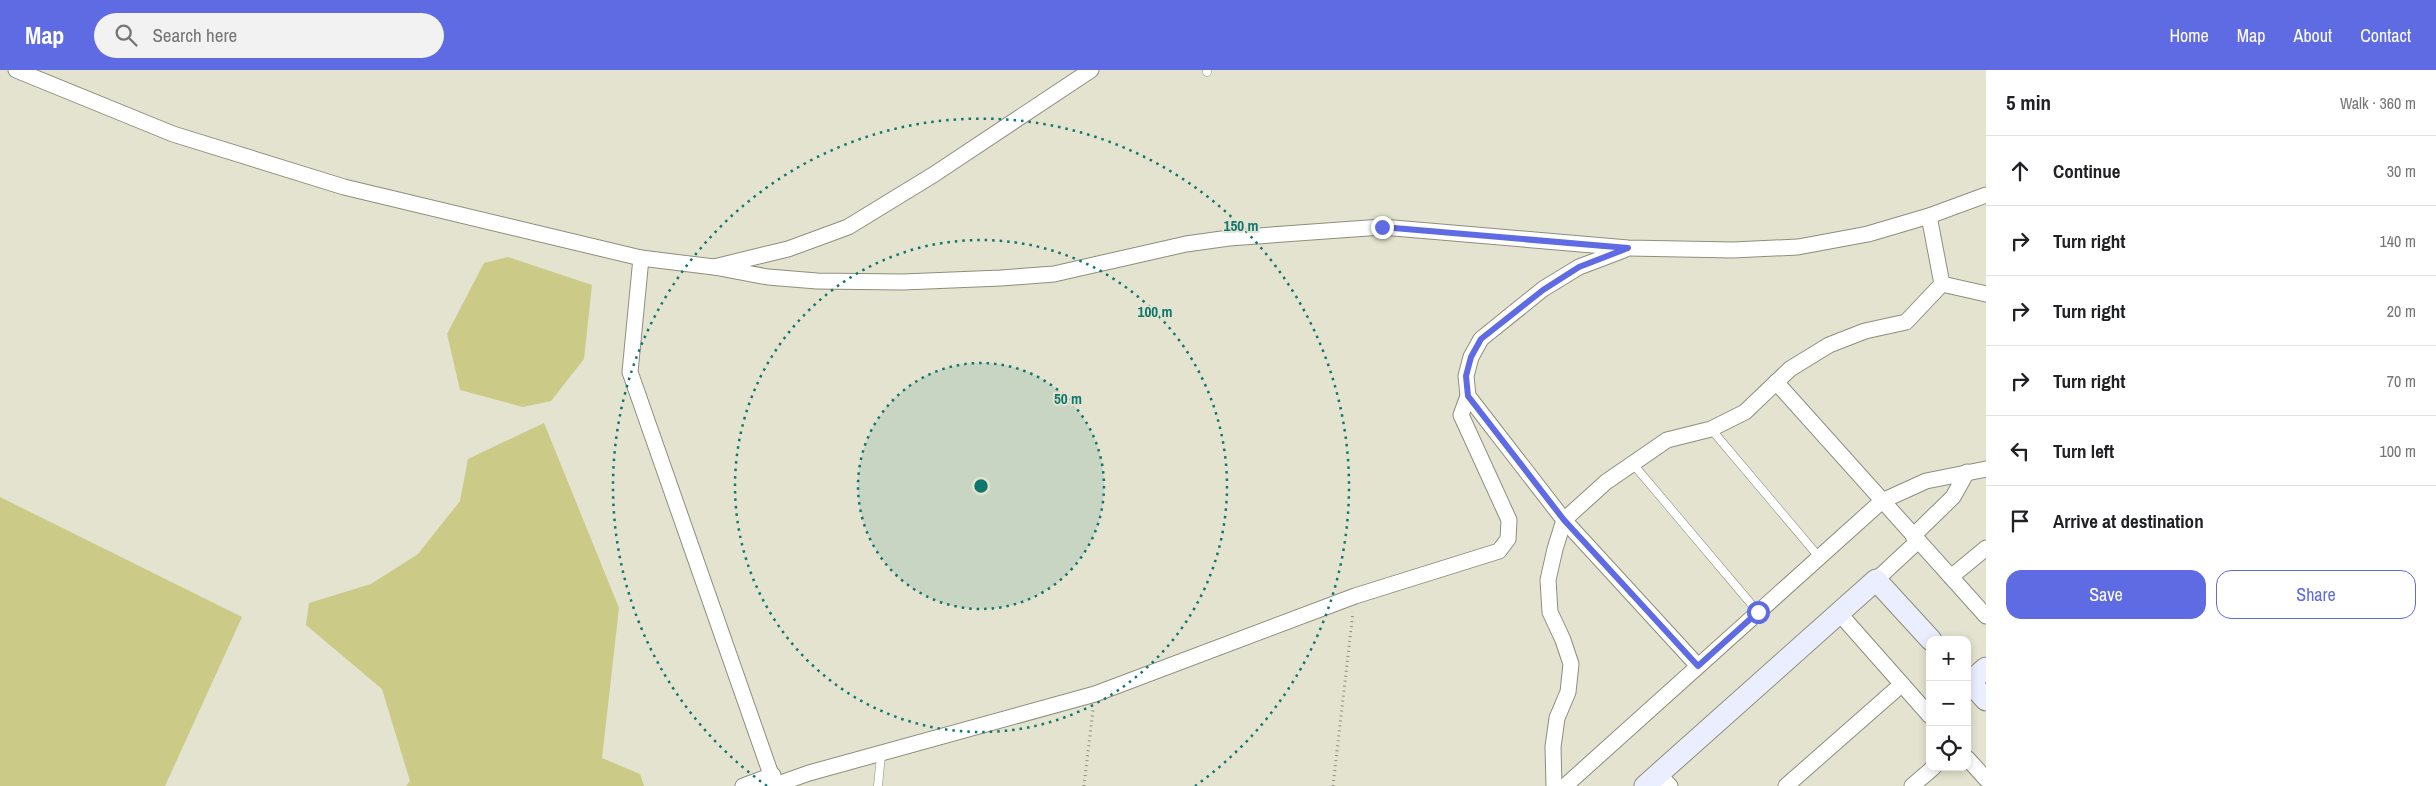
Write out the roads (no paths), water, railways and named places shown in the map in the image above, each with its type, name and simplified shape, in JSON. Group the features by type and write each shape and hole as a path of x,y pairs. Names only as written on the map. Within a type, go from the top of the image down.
{"street":[{"path":"16,70 173,134 334,184 503,227 641,258 714,267 768,277 817,281 903,282 1054,274 1186,244 1220,239 1382,227 1628,248 1733,250 1798,247 1868,234 1929,216 1986,194"},
{"path":"714,267 788,249 848,227 933,176 1091,70"},
{"path":"1929,216 1942,284"},
{"path":"743,786 774,782 881,755 950,733 1040,711 1095,694 1355,596 1499,551 1508,539 1509,520 1461,415 1468,396 1466,376 1471,357 1481,339 1543,290 1579,267 1628,248"},
{"path":"641,258 630,372 774,782"},
{"path":"1942,284 1986,294"},
{"path":"1554,786 1553,747 1557,718 1568,692 1571,664 1563,640 1550,612 1548,580 1554,549 1564,520 1606,482 1667,440 1711,429 1745,412 1790,369 1829,345 1865,331 1906,322 1942,284"},
{"path":"1776,382 1986,616"},
{"path":"1468,396 1564,520 1698,666"},
{"path":"1565,786 1882,500 1926,481 1986,469"},
{"path":"1658,782 1876,580 1953,497 1967,472"},
{"path":"1950,577 1986,548"},
{"path":"1876,580 1927,636"},
{"path":"1839,613 1926,711"},
{"path":"1975,676 1986,700"},
{"path":"1786,786 1902,684"},
{"path":"1971,762 1986,779"},
{"path":"1912,786 1929,771"}],"lane":[{"path":"1711,429 1818,557"},
{"path":"1633,464 1758,612"},
{"path":"878,786 881,755"}]}
